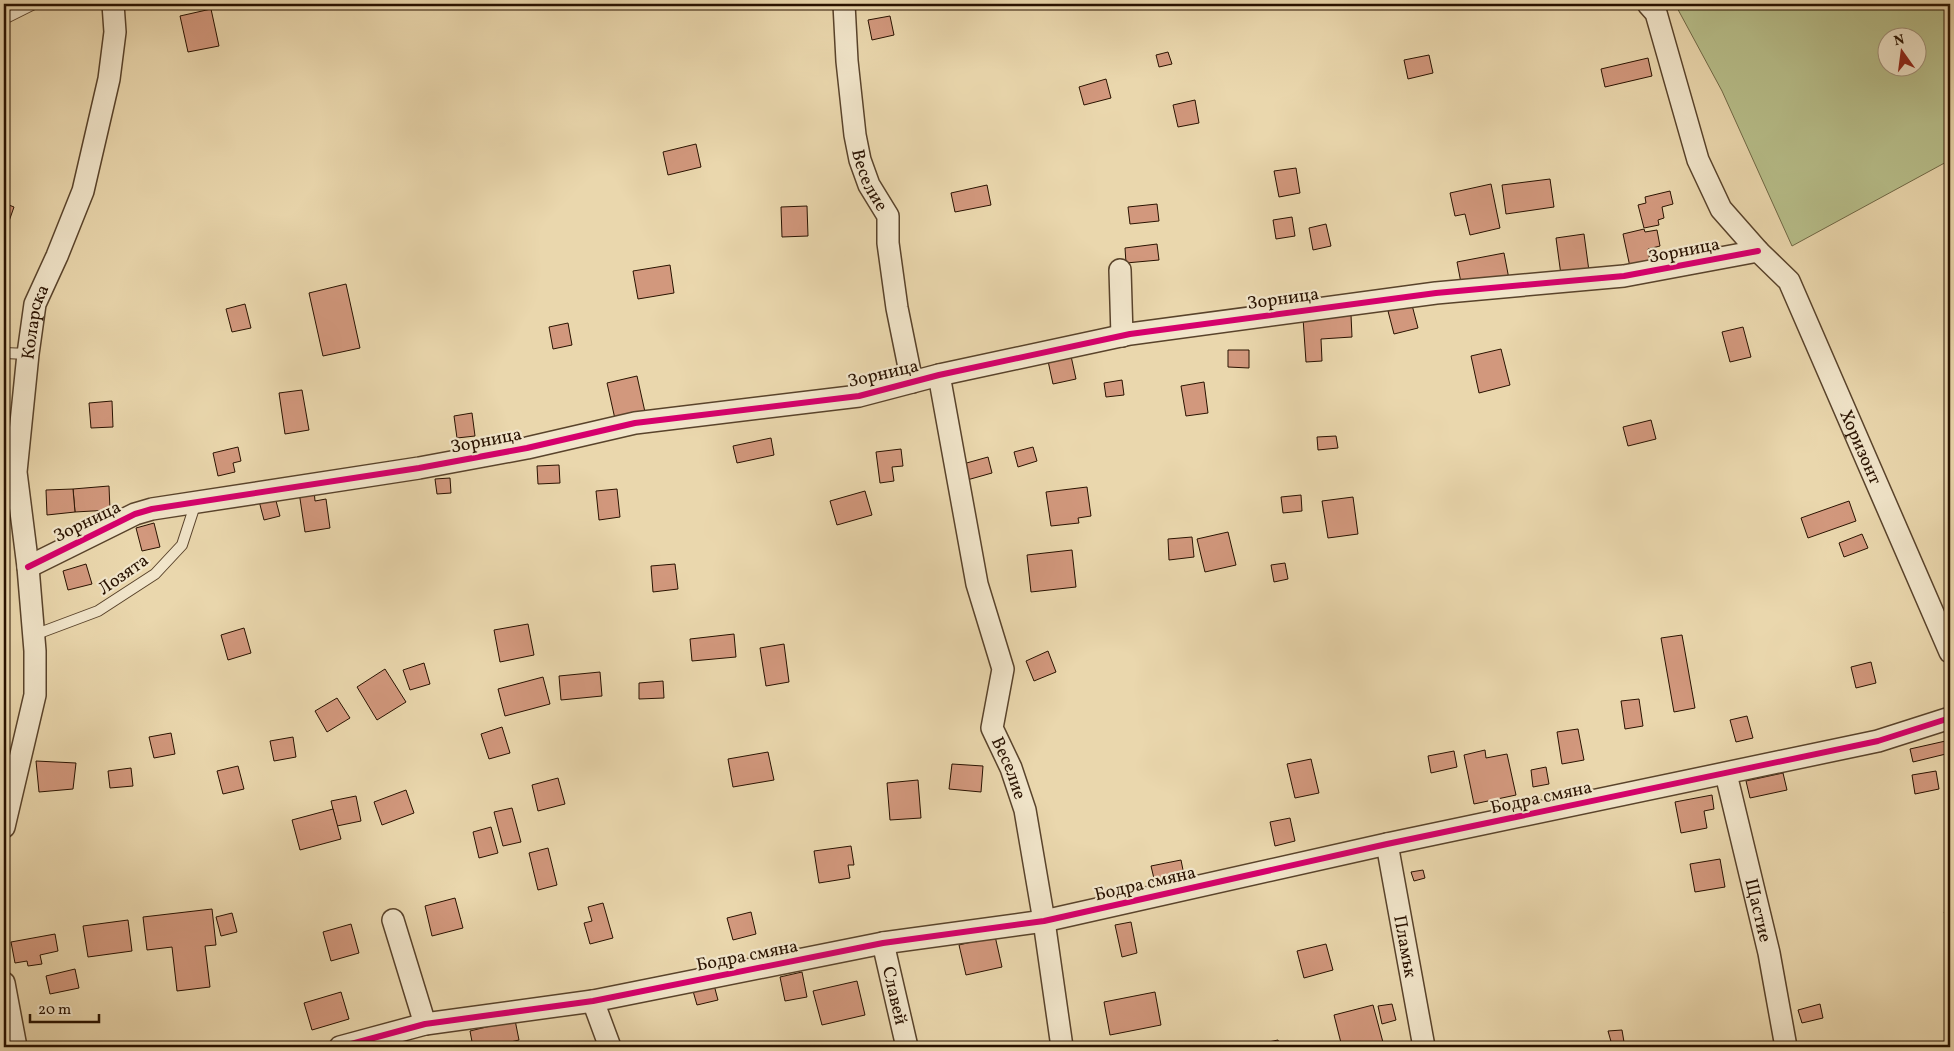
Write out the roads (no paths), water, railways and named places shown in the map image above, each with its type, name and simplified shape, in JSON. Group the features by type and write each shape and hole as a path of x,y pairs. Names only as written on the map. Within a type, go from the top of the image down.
{"street":[{"name":"Коларска","path":"4,827 35,695 34,635 28,567 10,472 34,304 57,256 82,191 109,78 114,32 114,4"},
{"name":"Веселие","path":"844,4 847,61 855,135 860,160 869,185 888,216 888,243 896,299 912,382"},
{"name":"Хоризонт","path":"1648,4 1656,14 1698,160 1721,209 1758,251 1790,281 1950,652"},
{"name":"Зорница","path":"28,567 135,514 152,509 419,468 527,448 635,423 859,396 939,374 1122,336 1436,293 1624,276 1758,251"},
{"path":"1120,270 1122,336"},
{"name":"Веселие","path":"939,374 977,584 1003,669 992,728 1011,768 1025,810 1044,921 1062,1047"},
{"name":"Бодра смяна","path":"340,1047 425,1024 593,1001 883,943 1044,921 1387,844 1878,741 1950,718"},
{"name":"Щастие","path":"1726,774 1769,953 1786,1047"},
{"name":"Пламък","path":"1387,844 1424,1047"},
{"path":"393,920 425,1024"},
{"name":"Славей","path":"883,943 907,1047"},
{"path":"4,983 16,1047"},
{"path":"593,1001 610,1047"}],"lane":[{"path":"4,20 34,4"},
{"path":"4,353 28,354"},
{"name":"Лозята","path":"34,635 98,611 155,574 182,545 196,502"}]}
